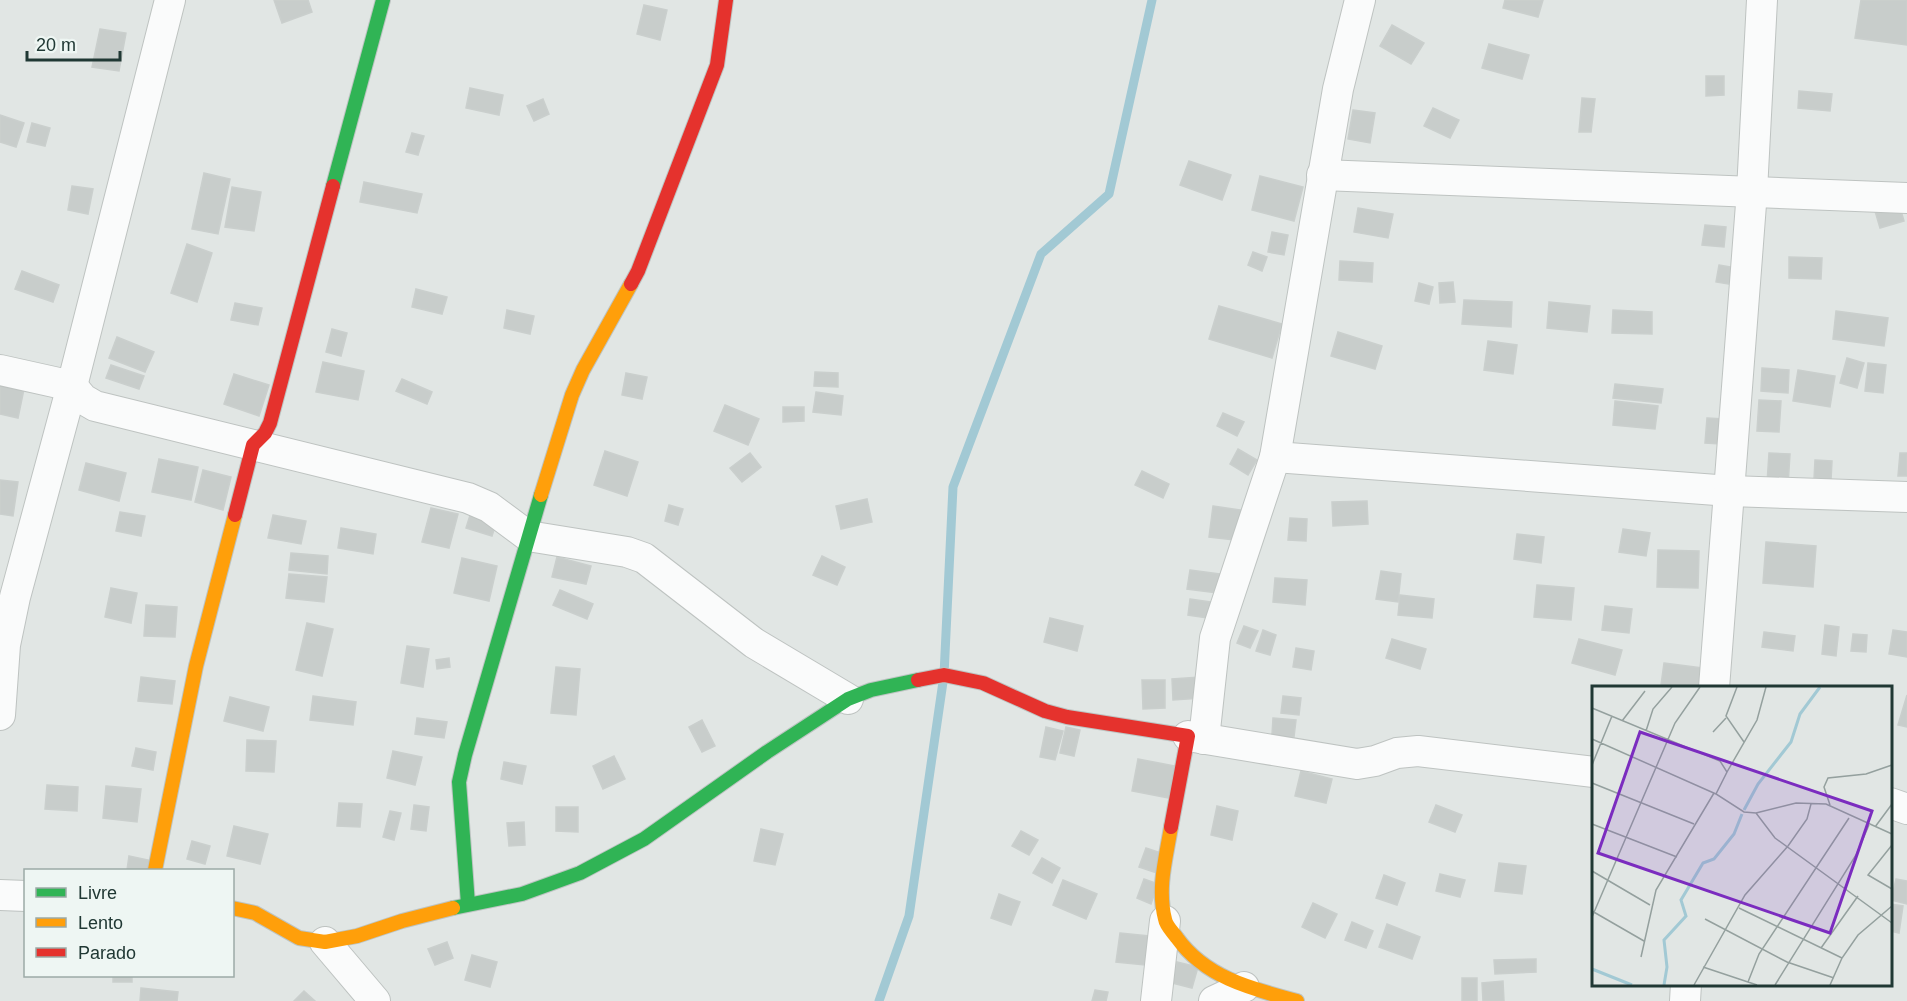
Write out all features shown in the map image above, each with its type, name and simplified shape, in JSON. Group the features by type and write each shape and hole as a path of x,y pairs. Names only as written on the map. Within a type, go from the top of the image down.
{"street":[{"path":"0,715 5,645 13,607 170,0"},
{"path":"155,869 196,666 253,445 265,433 270,423 384,0"},
{"path":"468,904 459,782 465,755 528,536 573,395 583,370 638,271 704,103 717,65 726,0"},
{"path":"1156,1001 1165,921 1161,883 1196,737 1215,638 1275,456 1338,89 1360,0"},
{"path":"1714,686 1752,191 1762,0"},
{"path":"1322,175 1907,198"},
{"path":"0,370 72,386 83,399 95,406 468,498 489,507 528,536 627,552 644,558 754,644 848,699"},
{"path":"1275,456 1730,491 1907,497"},
{"path":"234,908 255,913 299,938 324,942 357,936 402,921 468,904 522,894 580,873 644,839 848,699 872,690 944,675 983,683 1044,711 1067,717 1357,764 1376,761 1397,753 1418,751 1592,772"},
{"path":"1892,803 1907,809"},
{"path":"0,896 24,896"},
{"path":"1165,921 1188,953 1217,973 1244,987 1297,1001"},
{"path":"324,942 375,1001"},
{"path":"1685,1001 1686,986"},
{"path":"1214,1001 1244,987"}],"building":[{"path":"274,0 308,0 312,12 282,23"},
{"path":"1505,0 1543,0 1538,17 1503,8"},
{"path":"1861,0 1907,0 1907,45 1855,38"},
{"path":"644,5 667,10 660,40 637,34"},
{"path":"1392,25 1424,43 1411,64 1380,46"},
{"path":"100,29 126,33 119,71 92,67"},
{"path":"1489,44 1529,55 1522,79 1482,68"},
{"path":"1706,76 1724,76 1724,95 1706,96"},
{"path":"470,88 503,95 499,115 466,108"},
{"path":"1799,91 1832,94 1830,111 1798,108"},
{"path":"1582,98 1595,99 1591,132 1579,132"},
{"path":"543,99 549,114 534,121 527,106"},
{"path":"1433,108 1459,120 1450,138 1424,126"},
{"path":"1353,110 1375,113 1370,143 1348,139"},
{"path":"0,115 24,123 16,147 0,142"},
{"path":"32,123 50,128 45,146 27,142"},
{"path":"412,133 424,136 418,155 406,152"},
{"path":"1189,161 1231,175 1222,200 1180,185"},
{"path":"204,173 230,179 218,234 192,229"},
{"path":"1260,176 1303,187 1294,221 1252,210"},
{"path":"364,182 422,194 417,213 360,202"},
{"path":"72,186 93,189 88,214 68,210"},
{"path":"232,187 261,192 254,231 225,227"},
{"path":"1899,204 1904,221 1880,228 1875,211"},
{"path":"1358,208 1393,214 1388,238 1354,232"},
{"path":"1705,225 1726,227 1724,247 1702,245"},
{"path":"1272,232 1288,235 1284,255 1268,252"},
{"path":"187,244 212,253 197,302 171,293"},
{"path":"1253,252 1267,257 1262,271 1248,265"},
{"path":"1789,257 1822,258 1821,279 1789,278"},
{"path":"1340,261 1373,263 1372,282 1339,280"},
{"path":"1719,265 1737,268 1734,285 1716,282"},
{"path":"22,271 59,285 53,302 15,289"},
{"path":"1453,282 1455,302 1440,303 1439,283"},
{"path":"1419,283 1433,287 1429,304 1415,301"},
{"path":"416,289 447,297 442,314 412,307"},
{"path":"1464,300 1512,302 1511,327 1462,324"},
{"path":"1549,302 1590,306 1587,332 1547,328"},
{"path":"235,303 262,308 258,325 231,320"},
{"path":"1219,306 1282,324 1272,358 1209,339"},
{"path":"507,310 534,316 530,334 504,328"},
{"path":"1613,310 1652,312 1652,334 1612,333"},
{"path":"1836,311 1888,318 1884,346 1833,339"},
{"path":"332,329 347,333 341,356 326,352"},
{"path":"1338,332 1382,346 1375,369 1331,356"},
{"path":"117,337 154,352 145,372 109,358"},
{"path":"1488,341 1517,345 1513,374 1484,370"},
{"path":"1847,358 1864,363 1857,388 1840,383"},
{"path":"323,362 364,371 358,400 316,392"},
{"path":"1868,363 1886,365 1883,393 1865,391"},
{"path":"111,365 144,376 139,389 106,378"},
{"path":"1762,368 1789,370 1788,393 1761,391"},
{"path":"1798,370 1835,376 1830,407 1793,401"},
{"path":"815,372 838,373 838,387 814,386"},
{"path":"626,373 647,377 642,399 622,395"},
{"path":"234,374 269,385 259,416 224,404"},
{"path":"402,379 432,392 427,404 396,391"},
{"path":"0,384 24,389 18,418 0,414"},
{"path":"1615,384 1663,389 1661,403 1613,398"},
{"path":"816,392 843,396 841,415 813,412"},
{"path":"1759,400 1781,401 1779,432 1757,431"},
{"path":"1615,401 1658,406 1655,429 1613,425"},
{"path":"725,405 759,419 748,445 714,431"},
{"path":"783,407 804,407 804,421 783,422"},
{"path":"1223,413 1244,422 1237,436 1217,426"},
{"path":"1707,418 1724,419 1721,444 1705,443"},
{"path":"1238,449 1257,460 1248,475 1230,464"},
{"path":"605,451 638,462 627,496 594,485"},
{"path":"750,453 761,467 742,482 730,468"},
{"path":"1769,453 1790,454 1788,485 1767,483"},
{"path":"1900,453 1907,453 1907,476 1898,476"},
{"path":"159,459 198,467 191,500 152,492"},
{"path":"1815,460 1832,461 1831,480 1814,479"},
{"path":"86,463 126,473 119,501 79,490"},
{"path":"203,470 231,477 223,510 195,502"},
{"path":"1142,471 1169,484 1163,498 1135,485"},
{"path":"0,480 18,482 13,516 0,514"},
{"path":"867,499 872,522 841,529 836,506"},
{"path":"1367,501 1368,524 1333,526 1332,502"},
{"path":"669,505 683,509 678,525 665,521"},
{"path":"1213,506 1247,511 1243,541 1209,537"},
{"path":"431,508 458,514 449,548 422,542"},
{"path":"472,509 498,517 492,536 466,528"},
{"path":"120,512 145,516 141,536 116,531"},
{"path":"273,515 306,521 301,544 268,538"},
{"path":"1290,518 1307,519 1306,541 1288,540"},
{"path":"341,528 376,534 373,554 338,548"},
{"path":"1623,529 1650,533 1646,556 1619,552"},
{"path":"1517,534 1544,537 1541,563 1514,559"},
{"path":"1766,542 1816,546 1813,587 1763,583"},
{"path":"1658,550 1699,551 1698,588 1657,587"},
{"path":"291,553 328,556 327,574 289,570"},
{"path":"822,556 845,567 837,585 813,575"},
{"path":"557,557 591,566 586,584 552,577"},
{"path":"462,558 497,566 489,601 454,593"},
{"path":"1190,570 1227,575 1225,594 1187,589"},
{"path":"1381,571 1401,574 1398,602 1376,599"},
{"path":"289,574 327,577 324,602 286,598"},
{"path":"1275,578 1307,580 1305,605 1273,602"},
{"path":"1537,585 1574,588 1571,620 1534,617"},
{"path":"111,588 137,593 131,623 105,617"},
{"path":"560,590 593,604 587,619 553,605"},
{"path":"1400,595 1434,599 1432,618 1398,615"},
{"path":"1190,599 1217,603 1214,619 1188,615"},
{"path":"146,605 177,607 175,637 144,636"},
{"path":"1605,606 1632,609 1629,633 1602,630"},
{"path":"1050,618 1083,626 1077,651 1044,642"},
{"path":"307,623 333,629 322,676 296,670"},
{"path":"1825,625 1839,627 1836,656 1822,654"},
{"path":"1244,626 1258,631 1250,648 1237,643"},
{"path":"1263,630 1276,635 1270,655 1256,651"},
{"path":"1893,630 1907,632 1907,657 1889,654"},
{"path":"1764,632 1795,636 1793,651 1762,647"},
{"path":"1853,634 1867,635 1866,652 1851,651"},
{"path":"1392,639 1426,649 1420,669 1386,658"},
{"path":"1579,639 1622,650 1615,675 1572,663"},
{"path":"407,646 429,649 423,687 401,683"},
{"path":"1296,648 1314,651 1311,670 1293,667"},
{"path":"449,658 450,667 437,669 436,660"},
{"path":"1664,663 1710,669 1708,686 1661,685"},
{"path":"556,667 580,669 576,715 551,713"},
{"path":"141,677 175,681 172,704 138,701"},
{"path":"1200,677 1202,698 1173,700 1172,679"},
{"path":"1142,680 1165,680 1165,708 1143,709"},
{"path":"1907,695 1907,727 1898,725"},
{"path":"313,696 356,702 353,725 310,720"},
{"path":"1283,696 1301,698 1299,715 1281,713"},
{"path":"230,697 269,707 263,731 224,721"},
{"path":"417,718 447,722 444,738 415,734"},
{"path":"1273,718 1296,720 1294,737 1272,735"},
{"path":"702,720 715,746 702,752 689,727"},
{"path":"1046,727 1063,731 1055,760 1040,757"},
{"path":"1066,727 1080,730 1074,756 1060,753"},
{"path":"247,740 276,741 274,772 246,771"},
{"path":"136,748 156,752 153,770 132,766"},
{"path":"393,751 422,757 415,785 387,778"},
{"path":"614,756 625,779 603,789 593,766"},
{"path":"1138,759 1175,766 1169,798 1132,791"},
{"path":"504,762 526,766 522,784 501,779"},
{"path":"1301,771 1332,779 1326,803 1295,796"},
{"path":"47,785 78,787 77,811 45,809"},
{"path":"106,786 141,789 137,822 103,818"},
{"path":"339,803 362,804 360,827 337,826"},
{"path":"414,805 429,807 426,831 411,829"},
{"path":"1436,805 1462,815 1455,832 1429,822"},
{"path":"1217,806 1238,811 1232,840 1211,835"},
{"path":"556,807 578,807 578,832 556,831"},
{"path":"390,811 401,813 394,840 383,837"},
{"path":"524,822 525,845 509,846 507,823"},
{"path":"234,826 268,834 260,864 227,856"},
{"path":"761,829 783,834 775,865 754,861"},
{"path":"1021,831 1038,840 1029,855 1012,846"},
{"path":"192,841 210,846 205,864 187,859"},
{"path":"1146,848 1164,854 1157,873 1139,867"},
{"path":"129,856 153,861 152,869 127,869"},
{"path":"1042,858 1060,868 1052,883 1033,873"},
{"path":"1499,863 1526,866 1522,894 1495,891"},
{"path":"1440,874 1465,880 1460,897 1436,891"},
{"path":"1384,875 1405,883 1397,905 1376,898"},
{"path":"1144,879 1158,884 1151,904 1137,898"},
{"path":"1896,879 1907,881 1907,904 1892,900"},
{"path":"1063,880 1097,894 1086,919 1053,905"},
{"path":"999,894 1020,902 1011,925 991,918"},
{"path":"1313,903 1337,914 1325,938 1302,927"},
{"path":"1892,904 1903,906 1899,933 1892,931"},
{"path":"1352,922 1373,931 1366,948 1345,940"},
{"path":"1387,924 1420,937 1412,959 1379,947"},
{"path":"1120,933 1149,936 1145,965 1116,962"},
{"path":"447,942 453,958 435,965 428,949"},
{"path":"472,955 497,962 490,987 465,980"},
{"path":"1536,959 1536,972 1495,974 1494,960"},
{"path":"1177,962 1198,967 1192,988 1172,983"},
{"path":"113,977 132,977 132,982 113,982"},
{"path":"1462,978 1477,978 1477,1001 1462,1001"},
{"path":"1503,981 1504,1001 1483,1001 1482,983"},
{"path":"141,988 178,992 177,1001 140,1001"},
{"path":"1095,990 1108,992 1106,1001 1092,1001"},
{"path":"304,991 315,1001 294,1001"}],"waterway":[{"path":"879,1001 909,916 944,675 953,487 1041,254 1109,194 1152,0"}],"traffic: fast":[{"path":"333,186 383,0"},
{"path":"468,904 459,782 541,495"},
{"path":"453,908 522,894 580,873 644,839 767,752 848,699 871,690 918,680"}],"traffic: slow":[{"path":"541,495 572,395 583,370 631,284"},
{"path":"155,869 196,666 235,515"},
{"path":"1171,827 1163,873 1162,896 1165,919 1170,929 1189,952 1216,972 1263,992 1297,1001"},
{"path":"234,908 255,913 299,938 325,942 357,936 453,908"}],"traffic: jam":[{"path":"631,284 717,65 726,0"},
{"path":"235,515 253,445 265,433 270,423 333,186"},
{"path":"918,680 944,675 983,683 1045,711 1067,717 1188,736 1171,827"}]}
